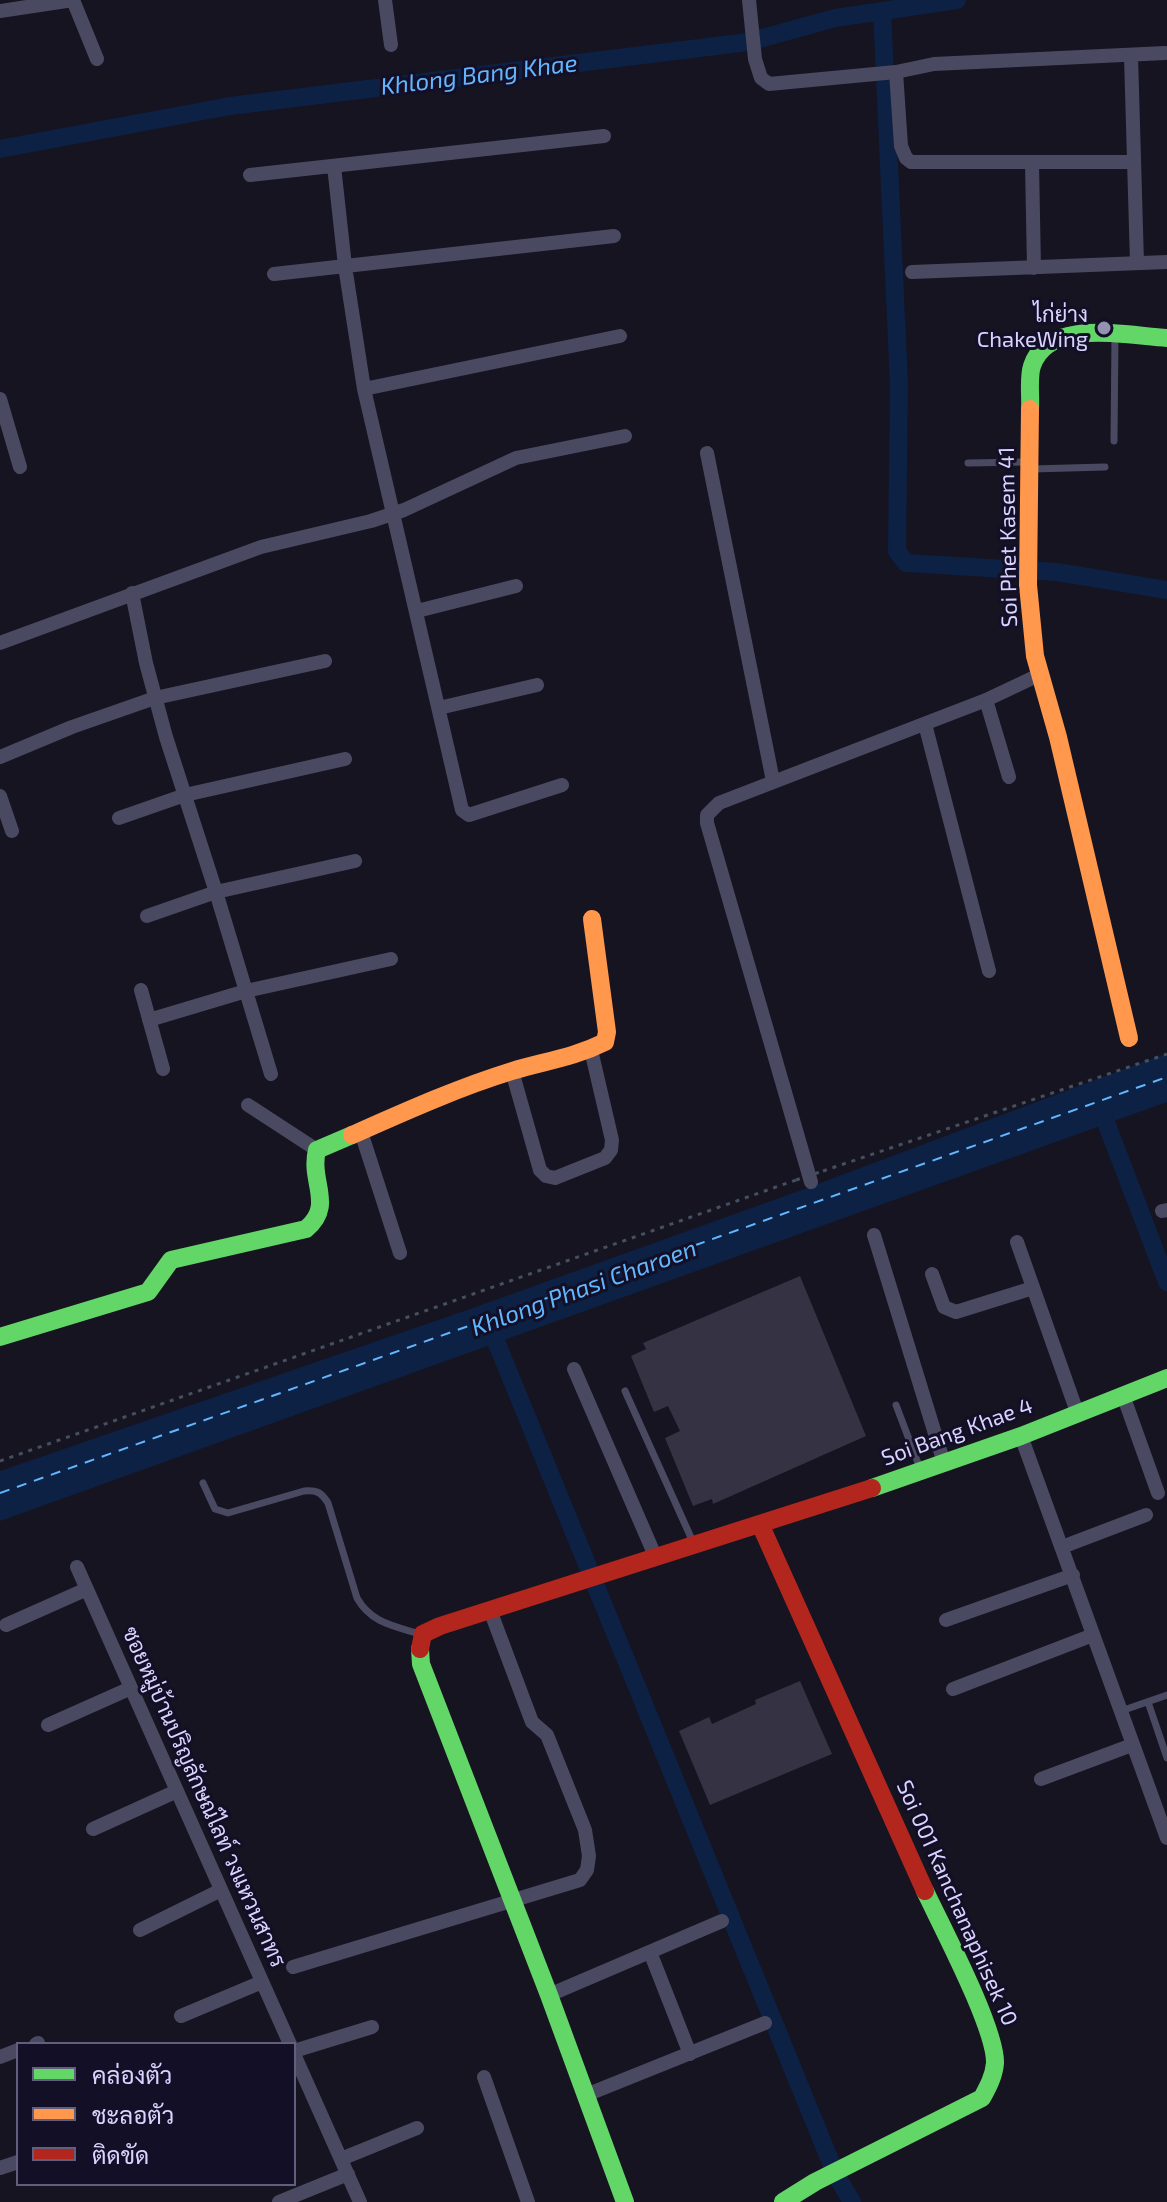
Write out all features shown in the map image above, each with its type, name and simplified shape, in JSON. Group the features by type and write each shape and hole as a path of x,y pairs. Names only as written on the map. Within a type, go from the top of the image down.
{"street":[{"path":"0,11 73,0 97,59"},
{"path":"385,0 391,45"},
{"path":"750,7 755,59 761,78 769,84 896,72 934,64 1165,53"},
{"path":"1131,56 1137,263"},
{"path":"896,72 901,146 911,162 1133,162"},
{"path":"250,175 604,136"},
{"path":"1032,164 1034,268"},
{"path":"334,166 345,266 364,389 462,810 469,815 562,785"},
{"path":"274,274 614,236"},
{"path":"912,272 1167,262"},
{"name":"Soi Phet Kasem 41","path":"1129,1038 1035,656 1028,585 1031,368 1039,351 1053,339 1073,333 1167,338"},
{"path":"364,389 620,336"},
{"path":"0,399 20,467"},
{"path":"0,643 261,547 392,514 516,458 625,436"},
{"path":"707,453 773,781"},
{"path":"417,611 516,586"},
{"path":"132,593 155,698 271,1074"},
{"path":"0,757 72,727 155,698 325,661"},
{"path":"804,1181 707,815 719,803 986,700 1041,674"},
{"path":"439,708 537,685"},
{"path":"986,700 1009,777"},
{"path":"925,724 989,971"},
{"path":"119,818 185,795 345,759"},
{"path":"0,796 12,831"},
{"path":"147,916 216,892 355,861"},
{"path":"317,1150 426,1102 512,1071 591,1050 605,1042 607,1032 592,919"},
{"path":"149,1020 246,991 391,959"},
{"path":"141,990 163,1069"},
{"path":"512,1071 540,1170 546,1176 555,1178 605,1158 611,1150 612,1140 591,1050"},
{"path":"248,1105 317,1150"},
{"path":"361,1132 400,1253"},
{"path":"0,1337 148,1292 156,1284 162,1268 171,1260 306,1229 319,1221 322,1210 313,1166 317,1150"},
{"path":"874,1235 944,1463"},
{"path":"1017,1242 1077,1412"},
{"path":"932,1274 944,1307 956,1312 1033,1288"},
{"path":"574,1369 656,1558"},
{"name":"Soi Bang Khae 4","path":"423,1634 921,1471 1021,1436 1167,1378"},
{"path":"1123,1395 1158,1493"},
{"path":"1021,1436 1167,1838"},
{"path":"1062,1547 1146,1515"},
{"name":"Soi 001 Kanchanaphisek 10","path":"760,1524 994,2044 996,2064 991,2083 982,2098 815,2182 783,2202"},
{"name":"ซอยหมู่บ้านปริญลักษณ์ไลท์ วงแหวนสาทร","path":"77,1567 289,2042"},
{"path":"946,1620 1073,1575"},
{"path":"6,1625 87,1589"},
{"path":"293,1967 580,1880 587,1870 589,1856 585,1830 547,1735 532,1722 490,1610"},
{"path":"423,1634 421,1664 625,2202"},
{"path":"953,1689 1093,1635"},
{"path":"48,1725 131,1688"},
{"path":"1041,1779 1132,1745"},
{"path":"93,1829 177,1791"},
{"path":"140,1930 221,1890"},
{"path":"549,1995 722,1921"},
{"path":"650,1952 690,2054"},
{"path":"181,2016 262,1982"},
{"path":"586,2095 765,2023"},
{"path":"296,2052 372,2027"},
{"path":"299,2077 360,2202"},
{"path":"484,2077 528,2202"},
{"path":"341,2159 417,2128"},
{"path":"279,2202 348,2174"}],"lane":[{"path":"1114,441 1115,336"},
{"path":"968,463 1105,467"},
{"path":"625,1391 695,1546"},
{"path":"896,1405 921,1471"},
{"path":"203,1483 215,1509 228,1513 304,1491 319,1491 328,1503 357,1598 364,1610 381,1622 423,1634"},
{"path":"1119,1712 1167,1695"},
{"path":"1148,1702 1167,1758"}],"path":[{"path":"0,1461 804,1181 823,1171 1167,1054"}],"water":[{"name":"Khlong Phasi Charoen","path":"1167,1053 1167,1102 0,1521 0,1471 473,1308 807,1188"}],"building":[{"path":"800,1276 866,1436 713,1504 712,1499 693,1506 665,1438 680,1431 668,1406 654,1412 631,1356 646,1349 643,1343"},
{"path":"800,1681 832,1754 710,1805 679,1731 709,1717 712,1724 756,1704 755,1700"}],"waterway":[{"name":"Khlong Bang Khae","path":"0,149 230,106 748,42 835,18 957,0"},
{"path":"882,11 899,384 897,551 906,563 1057,572 1167,590"},
{"path":"1099,1104 1167,1282"},
{"name":"Khlong Phasi Charoen","path":"489,1324 836,2175 852,2202"}],"ferry route":[{"path":"0,1493 1167,1077"}],"traffic: fast":[{"path":"1030,409 1032,366 1041,351 1054,341 1091,333 1167,338"},
{"path":"0,1337 148,1292 171,1260 306,1229 319,1211 317,1150 352,1135"},
{"path":"872,1488 1021,1436 1167,1378"},
{"path":"420,1649 421,1664 625,2202"},
{"path":"783,2202 815,2182 982,2098 988,2086 995,2063 987,2027 925,1891"}],"traffic: slow":[{"path":"1030,409 1028,585 1035,656 1058,737 1129,1038"},
{"path":"352,1135 471,1085 570,1056 605,1042 607,1032 592,919"}],"traffic: jam":[{"path":"420,1649 423,1634 440,1626 872,1488"},
{"path":"760,1524 925,1891"}],"place":[{"name":"ไก่ย่าง ChakeWing","path":"1104,328"}]}
